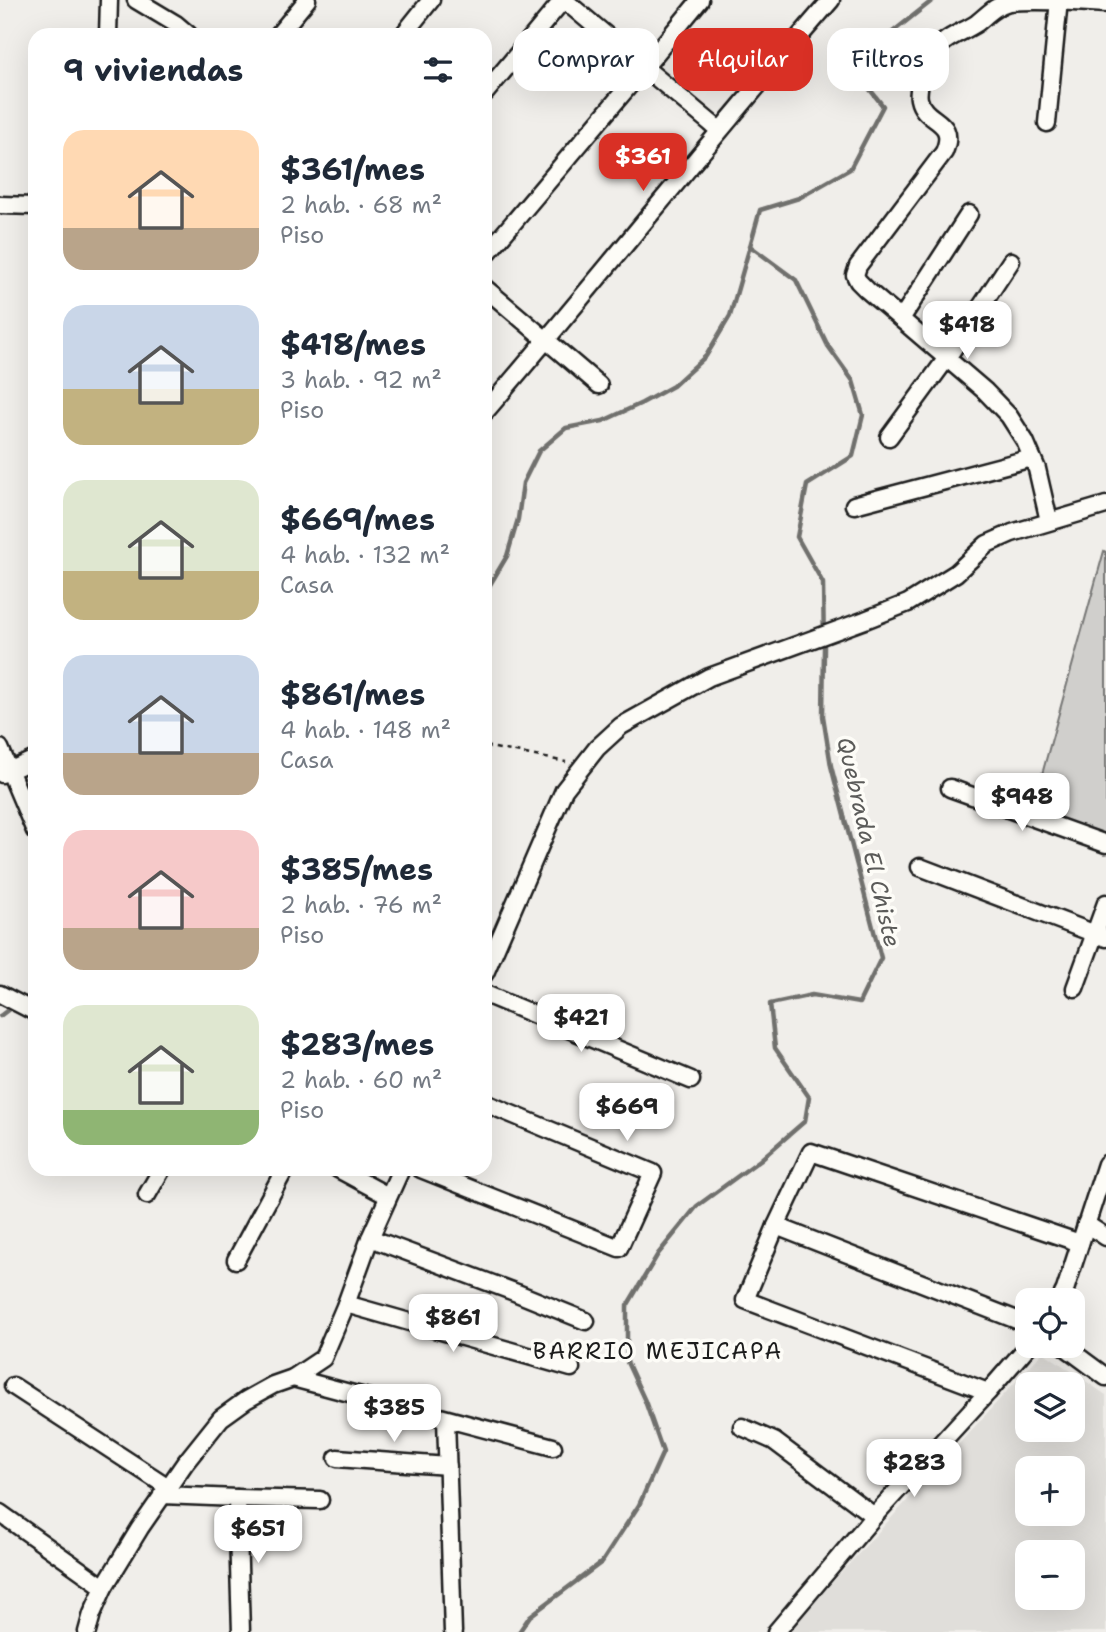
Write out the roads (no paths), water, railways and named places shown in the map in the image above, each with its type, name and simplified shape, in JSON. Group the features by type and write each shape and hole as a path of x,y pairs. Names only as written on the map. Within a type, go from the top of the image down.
{"street":[{"path":"108,28 109,0"},
{"path":"136,0 181,28"},
{"path":"284,28 307,0"},
{"path":"409,28 431,0"},
{"path":"492,85 564,0 597,28"},
{"path":"659,51 700,0"},
{"path":"492,404 719,130 831,0"},
{"path":"1046,123 1059,1"},
{"path":"1049,521 1037,469 1025,440 1009,416 985,391 867,290 855,275 858,266 944,152 947,144 948,135 944,126 924,111 918,90 927,64 942,43 1005,3 1059,1 1106,4"},
{"path":"659,80 719,130"},
{"path":"492,248 625,91"},
{"path":"0,205 28,206"},
{"path":"901,319 969,214"},
{"path":"889,437 947,358 1010,261"},
{"path":"492,294 599,385"},
{"path":"854,505 1032,458"},
{"path":"492,957 564,790 597,748 621,726 709,677 908,603 956,573 987,544 1012,533 1106,505"},
{"path":"0,748 5,773 28,817"},
{"path":"5,773 28,762"},
{"path":"950,788 1106,844"},
{"path":"920,867 1100,936"},
{"path":"1075,988 1100,936 1106,903"},
{"path":"0,994 28,1009"},
{"path":"492,997 691,1080"},
{"path":"439,1176 619,1248 653,1174 492,1106"},
{"path":"988,1392 745,1300 811,1152 1080,1242"},
{"path":"1066,1288 1106,1164"},
{"path":"147,1195 158,1176"},
{"path":"236,1260 281,1176"},
{"path":"351,1176 388,1196"},
{"path":"87,1632 104,1587 140,1528 185,1463 221,1418 246,1400 273,1385 293,1378 323,1358 398,1176"},
{"path":"1086,1224 1106,1237"},
{"path":"776,1226 1015,1319"},
{"path":"370,1238 586,1321"},
{"path":"346,1304 571,1368"},
{"path":"776,1632 874,1516 1018,1358"},
{"path":"1080,1358 1106,1377"},
{"path":"293,1378 552,1447"},
{"path":"13,1386 165,1491 237,1499 320,1500"},
{"path":"446,1419 453,1632"},
{"path":"742,1427 774,1441 874,1516"},
{"path":"337,1458 448,1466"},
{"path":"237,1499 241,1632"},
{"path":"0,1513 104,1587"}],"waterway":[{"name":"Quebrada El Chiste","path":"519,1632 530,1616 602,1562 639,1505 663,1452 645,1401 627,1362 627,1306 658,1254 697,1206 760,1160 805,1121 809,1097 775,1048 770,1004 812,995 859,1003 881,958 831,766 823,716 823,583 797,537 807,485 853,456 863,415 853,381 828,346 796,280 750,246 760,210 799,198 850,169 883,106 857,73 885,38 933,0"},
{"path":"492,581 507,556 518,519 523,483 539,451 566,428 603,421 673,386 706,356 730,316 750,246"},
{"path":"21,1001 28,997"},
{"path":"0,1016 13,1006"}],"district":[{"name":"BARRIO MEJICAPA","path":"658,1351"}]}
